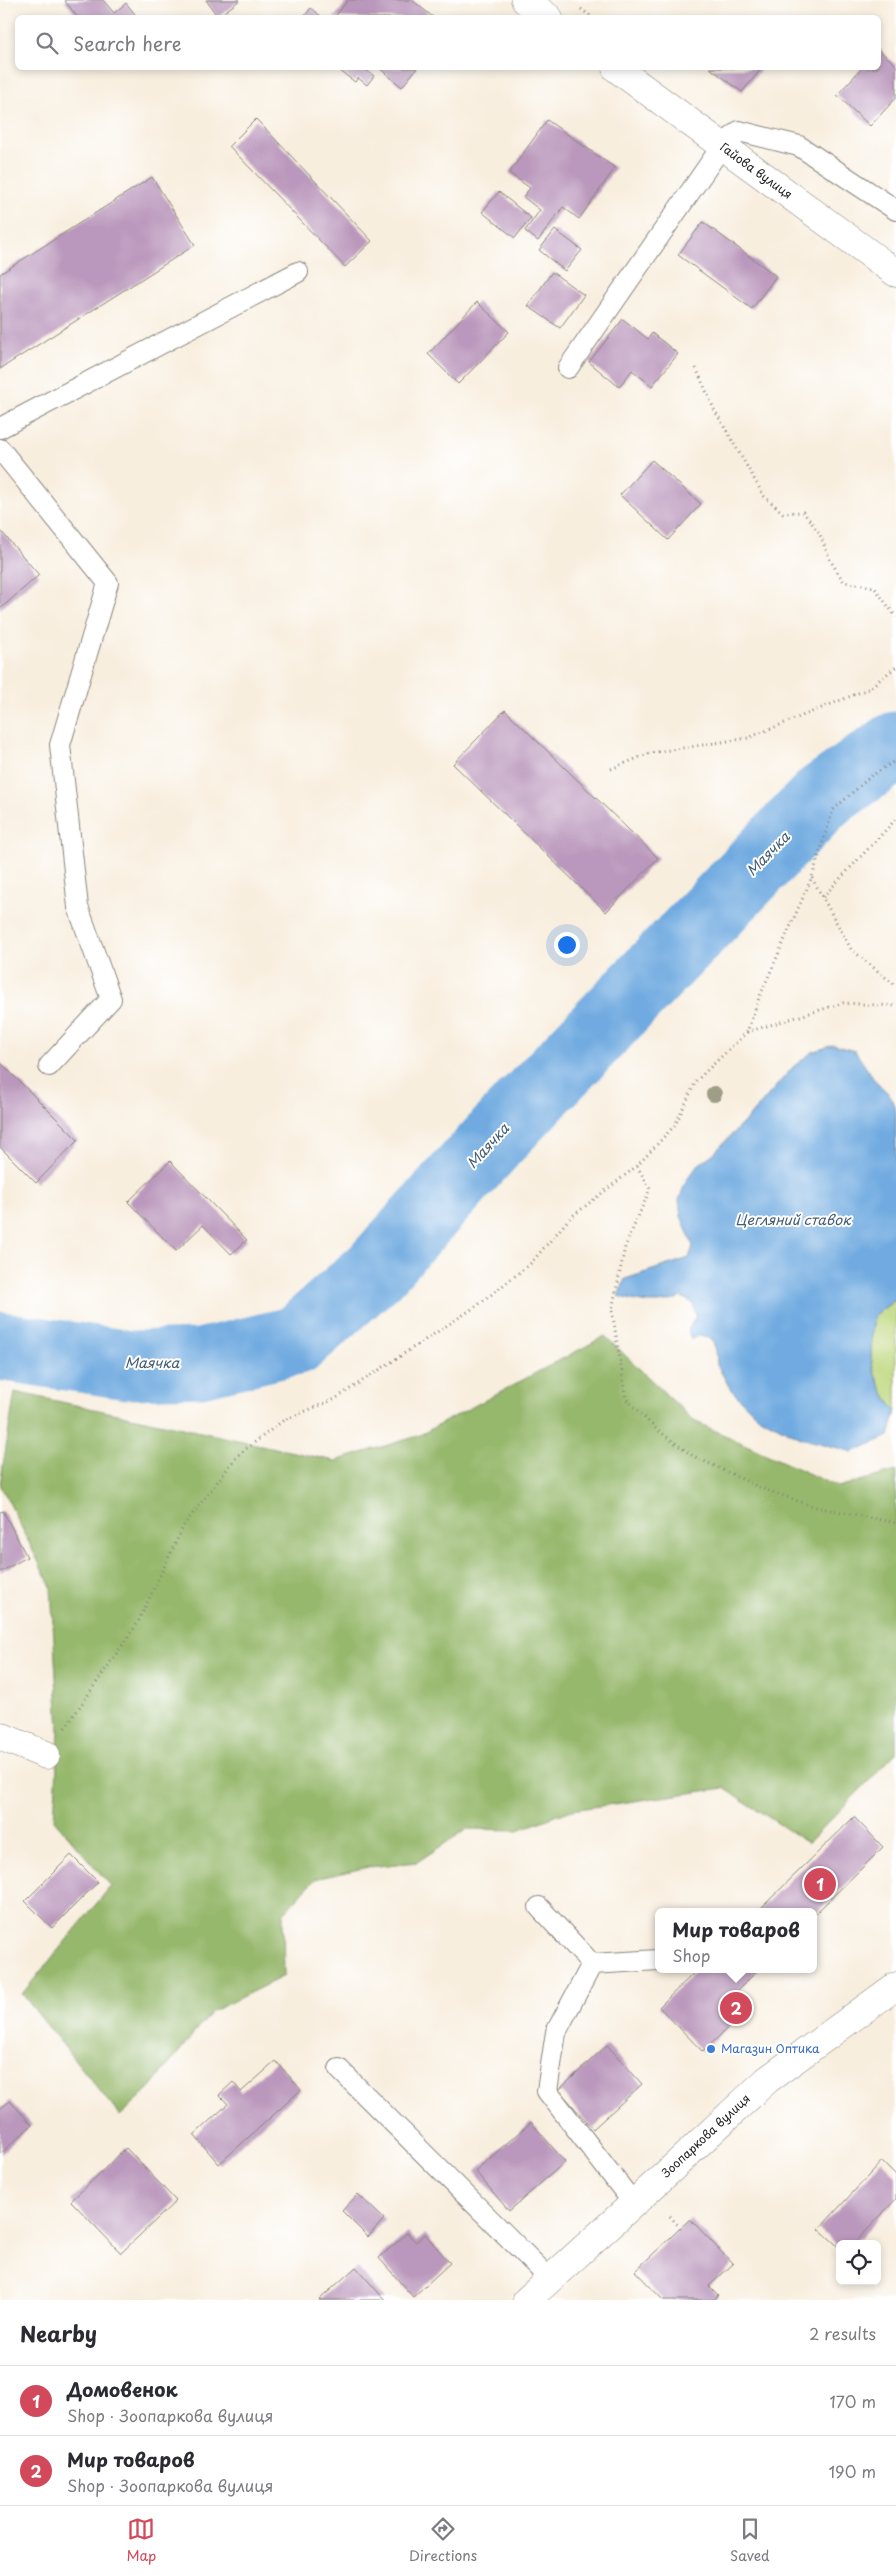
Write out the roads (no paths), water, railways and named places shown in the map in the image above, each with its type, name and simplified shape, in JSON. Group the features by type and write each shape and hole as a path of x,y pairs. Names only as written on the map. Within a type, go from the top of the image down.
{"street":[{"path":"525,0 544,15"},
{"name":"Гайова вулиця","path":"619,70 896,273"},
{"path":"0,1736 46,1755"},
{"name":"Зоопаркова вулиця","path":"527,2300 634,2204 767,2080 896,1986"}],"lane":[{"path":"568,368 722,146 739,131 799,146 896,210"},
{"path":"0,428 298,272"},
{"path":"0,450 108,583 60,745 78,907 111,999 49,1066"},
{"path":"539,1907 592,1964"},
{"path":"592,1964 655,1960"},
{"path":"592,1964 556,2032 547,2091 634,2204"},
{"path":"339,2068 550,2279"}],"water":[{"name":"Цегляний ставок","path":"833,1045 855,1051 873,1078 890,1095 896,1111 896,1299 874,1316 871,1356 880,1387 896,1411 889,1436 853,1452 801,1438 756,1415 731,1390 717,1365 716,1350 712,1340 701,1335 691,1339 688,1330 696,1316 693,1303 681,1297 665,1302 650,1303 618,1296 625,1279 689,1258 693,1246 681,1216 679,1200 686,1181 698,1165 714,1153 751,1115 793,1067 812,1052"}],"waterway":[{"name":"Маячка","path":"0,1346 129,1365 200,1363 297,1340 375,1271 514,1118 823,797 896,746"}],"place":[{"name":"Домовенок","path":"820,1884"},
{"name":"Мир товаров","path":"736,2008"},
{"name":"Магазин Оптика","path":"711,2049"}]}
